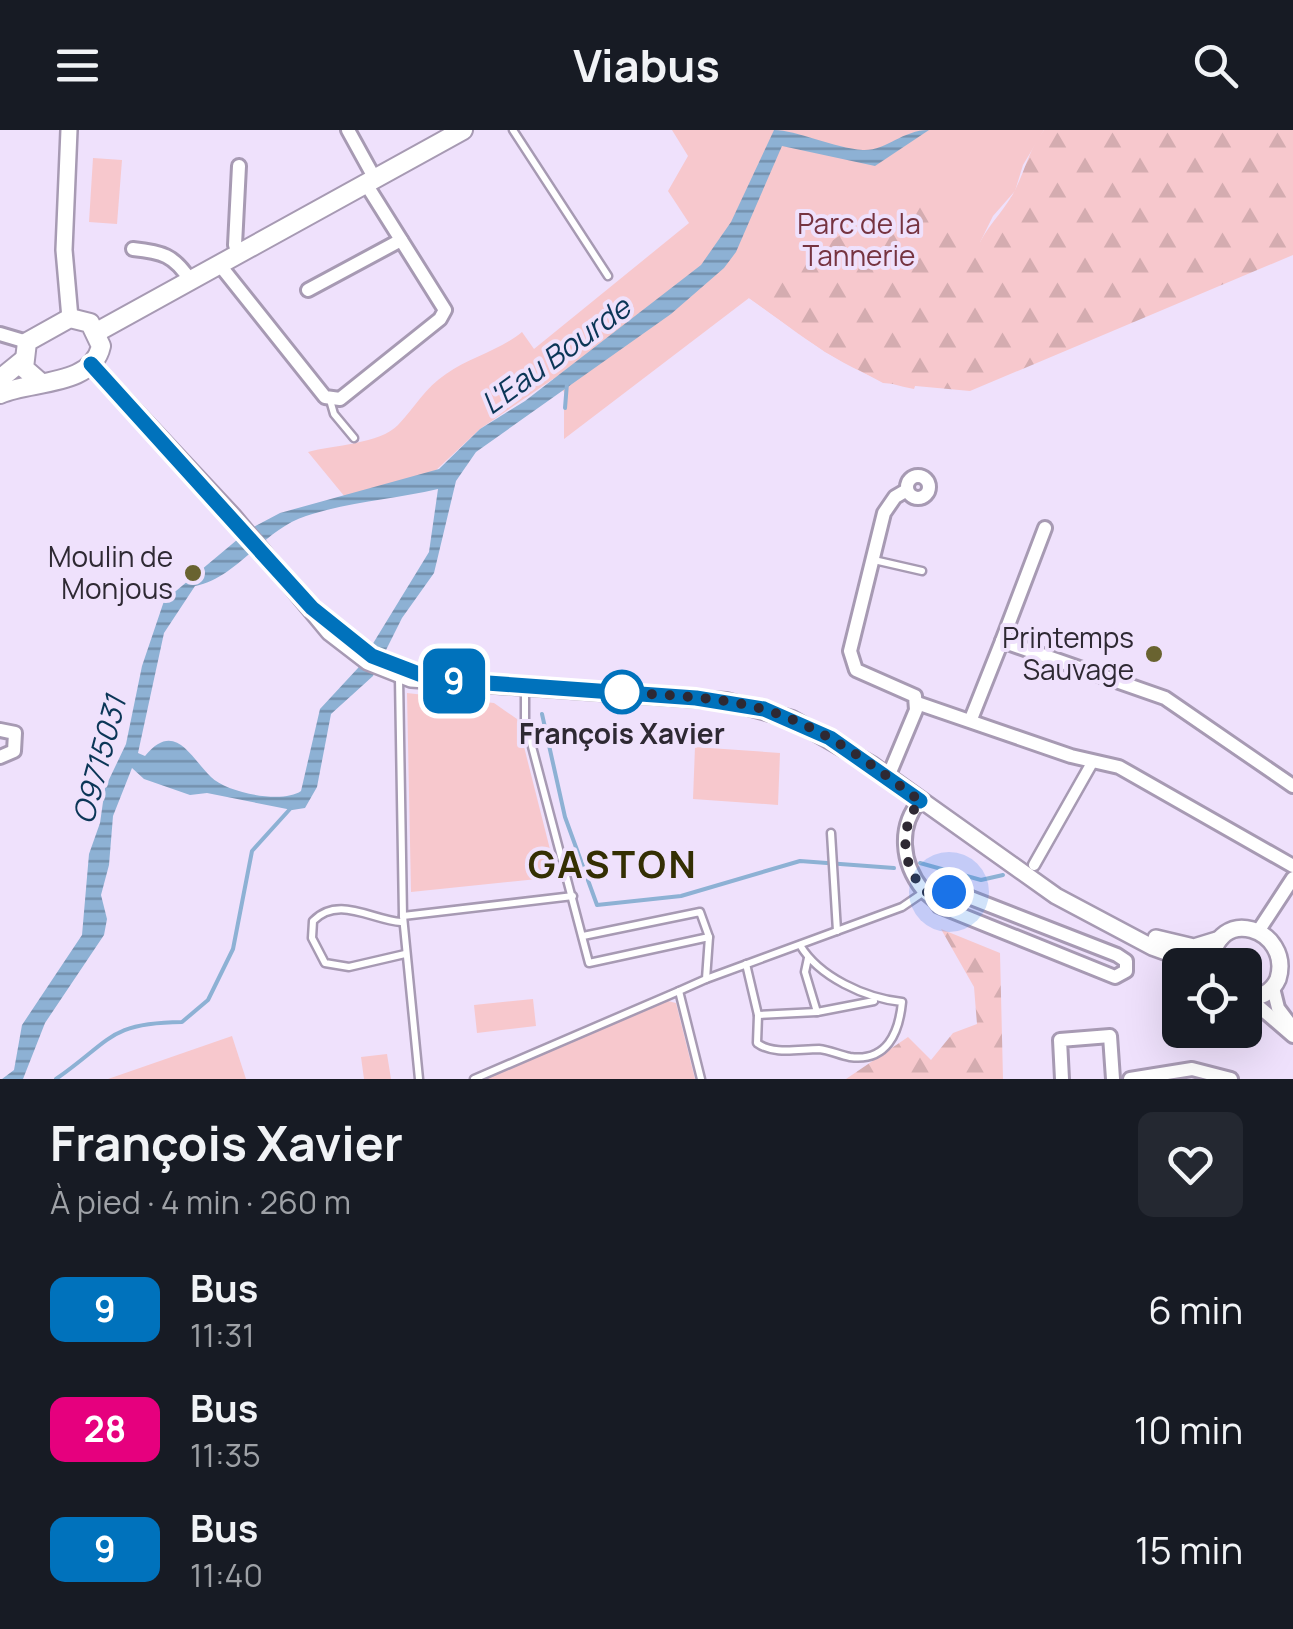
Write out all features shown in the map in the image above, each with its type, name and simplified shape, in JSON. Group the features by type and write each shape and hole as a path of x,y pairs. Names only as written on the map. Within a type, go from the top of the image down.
{"main road":[{"path":"97,332 463,130"},
{"path":"0,380 22,361 27,342 70,318 87,321 97,332 100,354 91,364 56,382 19,385 0,394"},
{"path":"22,361 27,374 40,382"}],"street":[{"path":"69,130 64,250 70,318"},
{"path":"219,264 330,399 340,398 443,316 443,301 401,240 348,130"},
{"path":"238,166 235,245 239,253"},
{"path":"308,290 401,240"},
{"path":"134,249 164,252 178,260 190,280"},
{"path":"0,334 27,342"},
{"path":"91,364 234,518 329,632 400,676 726,701 764,709 830,738 1056,896 1163,948"},
{"path":"907,490 895,497 884,512 850,652 852,665 909,691 917,703 1119,767 1293,866"},
{"path":"972,719 1045,528"},
{"path":"1002,640 1165,698 1293,786"},
{"path":"384,666 432,679"},
{"path":"888,777 917,703"},
{"path":"0,730 15,732 18,740 14,751 0,758"},
{"path":"1034,865 1093,761"},
{"path":"920,801 906,818 904,830 907,858 930,896 958,916 1115,976 1126,970 1126,961 1118,955 953,891 930,896"},
{"path":"1259,930 1293,878"},
{"path":"1136,936 1194,947 1238,928 1259,930 1286,952 1282,1014 1293,1028"},
{"path":"1217,948 1220,939"},
{"path":"1262,1011 1293,1036"},
{"path":"1062,1079 1060,1040 1110,1036 1112,1079"},
{"path":"1130,1079 1192,1068 1232,1079"}],"lane":[{"path":"513,130 608,276"},
{"path":"330,399 334,414 354,438"},
{"path":"874,560 922,571"},
{"path":"400,676 396,696 402,919 419,1079"},
{"path":"525,685 526,720 589,963 709,937"},
{"path":"831,833 837,931"},
{"path":"405,954 337,967 326,963 312,938 313,921 331,910 402,919 573,896"},
{"path":"474,1079 706,979 930,896"},
{"path":"583,936 700,912 709,937 706,979"},
{"path":"746,964 758,1015 757,1043 767,1050 830,1050 848,1056 867,1056 887,1047 898,1032 902,1002 870,999 808,958 800,945"},
{"path":"808,958 805,972 818,1012"},
{"path":"680,991 701,1079"},
{"path":"758,1015 818,1012 880,1000"}],"green space":[{"name":"Parc de la Tannerie","path":"672,130 1044,130 1023,165 1015,191 993,216 931,342 914,389 848,365 749,298 564,439 564,392 553,379 480,429 433,473 345,497 308,452 368,440 390,431 439,379 522,332 534,349 689,223 668,191 688,156"},
{"path":"1044,130 1293,130 1293,255 970,391 883,383 825,352 749,298 839,236 908,197 980,242 1013,195"},
{"path":"93,158 122,160 117,224 89,222"},
{"path":"407,693 494,703 517,719 557,877 411,892"},
{"path":"695,747 780,753 778,805 693,799"},
{"path":"941,929 1000,953 1003,1079 846,1079 908,1037 931,1060 953,1033 977,1024 974,987"},
{"path":"533,999 536,1026 477,1033 474,1005"},
{"path":"668,1001 676,1003 695,1079 484,1079"},
{"path":"232,1036 246,1079 108,1079"},
{"path":"387,1054 391,1079 364,1079 361,1057"}],"water":[{"path":"774,130 863,150 929,130 875,166 782,146 736,252 724,268 671,314 476,452 456,481 434,573 402,618 373,676 331,714 317,787 305,808 292,810 207,793 190,795 144,779 132,768 113,816 109,865 101,895 107,919 104,935 45,1023 23,1079 2,1079 14,1070 22,1025 82,935 89,854 100,823 105,788 126,744 142,666 164,601 250,529 280,513 439,469 480,429 525,401 701,265 731,222","holes":["438,489 429,552 358,668 320,709 301,791 269,797 229,788 211,777 174,741 165,741 145,756 138,753 164,633 195,586 224,573 277,532 306,516"]}],"waterway":[{"path":"565,408 567,383"},
{"path":"542,714 565,817 597,905 681,896 800,861 894,868"},
{"name":"L'Eau Bourde","path":"56,1079 112,1036 139,1026 182,1022 208,1000 233,949 252,851 290,809"},
{"path":"920,863 981,880 1003,875"}],"bus line":[{"name":"9","path":"91,364 193,472 312,608 372,656 432,679 696,698 764,709 792,718 830,738 920,801"}],"place":[{"name":"Moulin de Monjous","path":"193,573"},
{"name":"Printemps Sauvage","path":"1154,654"},
{"name":"François Xavier","path":"622,692"}],"district":[{"name":"GASTON","path":"613,865"}],"route":[{"path":"622,692 610,691 746,704 792,718 830,738 920,801 904,823 907,858 924,892 937,900 949,892"}],"water label":[{"name":"O9715031","path":"100,760"}]}
